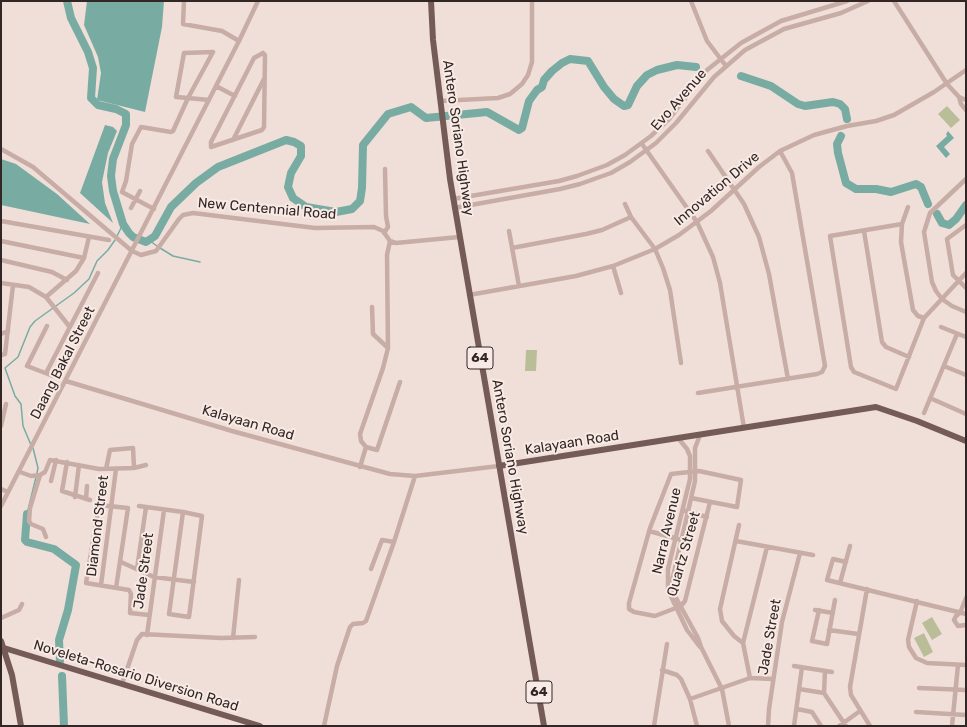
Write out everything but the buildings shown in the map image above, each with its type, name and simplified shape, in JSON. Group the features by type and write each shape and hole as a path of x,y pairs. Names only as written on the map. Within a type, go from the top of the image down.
{"main road":[{"name":"Antero Soriano Highway","path":"431,1 442,124 454,208 544,726"},
{"name":"Kalayaan Road","path":"499,466 876,407 966,441"},
{"path":"1,641 13,680 21,726"},
{"name":"Noveleta-Rosario Diversion Road","path":"4,648 260,726"}],"street":[{"path":"184,1 183,24 222,31 239,41"},
{"name":"Daang Bakal Street","path":"1,506 20,472 154,209 258,1"},
{"path":"440,101 498,98 510,94 522,84 528,75 532,62 532,1"},
{"path":"691,1 703,34 726,66"},
{"name":"Evo Avenue","path":"453,199 577,176 607,165 642,144 670,118 700,78 720,59 741,43 781,21 847,1"},
{"name":"Evo Avenue","path":"454,208 580,184 611,173 647,151 676,123 707,84 745,50 784,30 841,13 868,1"},
{"path":"894,1 947,84 959,97 966,100"},
{"path":"810,13 813,21"},
{"path":"741,43 745,50"},
{"path":"154,209 122,192 126,181 132,144 140,127 171,132 188,98 213,52 184,52 176,97 188,98 209,100"},
{"path":"263,53 265,55 264,78 264,127 262,130 213,147 210,146 254,58 263,53"},
{"name":"Innovation Drive","path":"469,295 576,276 613,266 655,249 697,222 759,167 780,152 818,134 885,119 920,101 966,70"},
{"path":"233,140 264,78"},
{"path":"700,78 707,84"},
{"path":"216,86 235,96"},
{"path":"959,97 961,104 966,110"},
{"path":"670,118 676,123"},
{"path":"642,144 697,222 709,245 717,269 744,428"},
{"path":"1,149 16,156 38,171 132,251"},
{"path":"708,151 736,189 752,220 764,256 788,379"},
{"path":"698,393 820,373 824,369 825,363 792,173 780,152"},
{"path":"385,169 386,216 388,228 384,233 390,242 387,255 388,348 383,368 360,434 361,441 366,447 377,450 400,382"},
{"path":"577,176 580,184"},
{"path":"966,179 930,213 925,223 924,243 932,282 942,299 966,312"},
{"path":"131,208 140,191"},
{"path":"625,204 631,217 655,249 663,268 670,290 681,363"},
{"path":"908,207 902,224 901,242 913,310 915,313 924,318"},
{"name":"New Centennial Road","path":"132,251 144,255 151,254 159,247 183,215 193,213 315,228 374,227 380,229 384,233"},
{"path":"512,248 597,232 631,217"},
{"path":"1,222 109,240"},
{"path":"902,224 830,236 851,368 854,372 896,389 924,318 966,273"},
{"path":"966,225 947,239 953,275 966,288"},
{"path":"509,231 519,286"},
{"path":"864,231 882,342 886,347 909,357"},
{"path":"47,298 67,280 84,258 89,237"},
{"path":"390,242 399,243 459,237"},
{"path":"1,241 84,258"},
{"path":"1,260 52,272 67,280"},
{"path":"613,266 621,292"},
{"path":"46,373 69,326 98,273"},
{"path":"1,283 29,287 47,298 69,326"},
{"path":"1,355 5,354 14,285"},
{"path":"372,307 373,334 388,348"},
{"path":"48,326 27,366 53,376"},
{"path":"941,326 966,337"},
{"path":"1,334 8,331"},
{"path":"924,413 958,334"},
{"path":"944,366 966,375"},
{"name":"Kalayaan Road","path":"66,381 232,431 390,474 415,476 499,466"},
{"path":"930,398 966,414"},
{"path":"1,426 6,404"},
{"name":"Narra Avenue","path":"700,435 695,448 691,498 667,580 670,598 675,608 687,630 701,647"},
{"name":"Narra Avenue","path":"678,438 687,449 693,471 686,512"},
{"path":"360,467 366,447"},
{"path":"106,468 110,450 133,448 134,468"},
{"path":"20,472 31,476 40,475 45,472 48,462 56,460 79,465 116,469 134,468 146,465"},
{"path":"51,481 56,460"},
{"path":"67,462 62,491 75,497 88,499 87,486"},
{"path":"75,497 79,465"},
{"name":"Diamond Street","path":"101,585 116,469"},
{"path":"678,539 649,531 671,474 693,471 741,480 737,507 691,498"},
{"path":"40,475 30,508 29,521 31,524 43,529 46,537"},
{"path":"324,726 337,666 350,628 353,624 363,623 366,621 394,542 415,476"},
{"path":"1,489 8,492"},
{"name":"Quartz Street","path":"649,531 629,603 629,609 634,612 655,616 681,606 685,601 710,502"},
{"path":"116,588 128,508 99,505 86,583 131,592 130,613 149,615"},
{"path":"139,506 183,512 202,516 189,617 169,614 183,512"},
{"path":"137,568 146,507"},
{"name":"Jade Street","path":"147,635 164,510"},
{"path":"686,512 707,517"},
{"path":"739,525 720,609 722,621 734,636 743,642"},
{"name":"Narra Avenue","path":"678,539 672,581 675,596 698,638 722,689 729,726"},
{"path":"371,569 382,540 394,542"},
{"path":"736,541 813,555"},
{"path":"840,583 850,546"},
{"path":"750,678 743,642 767,547"},
{"name":"Jade Street","path":"768,726 768,709 782,622 800,553"},
{"path":"846,562 833,559 827,580 965,614"},
{"path":"121,562 154,577 194,582"},
{"path":"233,638 239,580"},
{"path":"867,589 850,687 851,695 870,726"},
{"path":"965,614 966,598"},
{"path":"833,613 817,610 812,641 827,644 829,630 833,613 835,600"},
{"path":"917,601 908,640 909,647 916,658 927,663 966,666"},
{"path":"1,618 19,610 22,604"},
{"path":"965,614 955,618 955,623 960,627 966,625"},
{"path":"829,630 858,634"},
{"path":"122,684 138,640 142,634 233,638 255,637"},
{"path":"654,726 667,644"},
{"path":"952,726 958,665"},
{"path":"794,666 832,672"},
{"path":"794,726 802,668"},
{"path":"662,670 677,675 681,679 690,699 697,726"},
{"path":"825,671 824,693 844,724"},
{"path":"690,699 750,678 773,679"},
{"path":"919,688 966,690"},
{"path":"799,689 824,693"},
{"path":"797,709 812,712 821,726"},
{"path":"839,726 844,724 860,711"},
{"path":"916,712 966,716"}],"green space":[{"path":"947,106 960,120 951,128 938,114"},
{"path":"526,350 537,350 536,371 525,371"},
{"path":"932,617 942,634 932,640 922,623"},
{"path":"924,633 933,652 924,657 914,638"}],"water":[{"path":"87,1 164,1 162,27 145,112 97,100 101,73 98,57 84,25"},
{"path":"105,125 113,127 117,131 108,153 102,182 105,203 113,223 80,193"},
{"path":"948,131 954,138 944,147 950,154 946,158 936,146 947,136 946,134"},
{"path":"1,159 16,164 57,194 90,224 1,205"}],"waterway":[{"path":"67,1 71,18 88,52 93,68 91,98 98,105 116,109 126,114 126,125 113,159 111,176 113,191 123,224 133,237 146,242 155,236 171,207 196,183 218,167 286,140 301,146 301,156 291,173 288,187 293,198 306,207 336,212 352,209 360,201 362,188 363,145 388,114 411,107 426,118 487,112 519,130 522,128 529,101 537,90 542,87 544,80 552,71 570,59 588,61 604,87 614,99 624,106 628,105 637,86 647,75 657,70 677,65 696,67"},
{"path":"741,76 771,86 798,104 805,106 833,102 840,104 845,109 847,119"},
{"path":"841,136 837,144 846,183 856,189 876,189 891,192 916,184 921,187 928,204"},
{"path":"937,214 942,223 949,225 956,219 966,205"},
{"path":"117,236 123,224"},
{"path":"31,445 23,426 21,404 15,396 5,368 18,357 30,327 35,321 74,293 89,279 97,261 115,240"},
{"path":"150,241 157,246"},
{"path":"160,248 173,256 200,262"},
{"path":"33,448 38,468 37,473"},
{"path":"27,514 36,477"},
{"path":"27,514 25,540 27,542 54,549 76,565 68,610 59,640 60,661"},
{"path":"62,676 64,726"}]}
